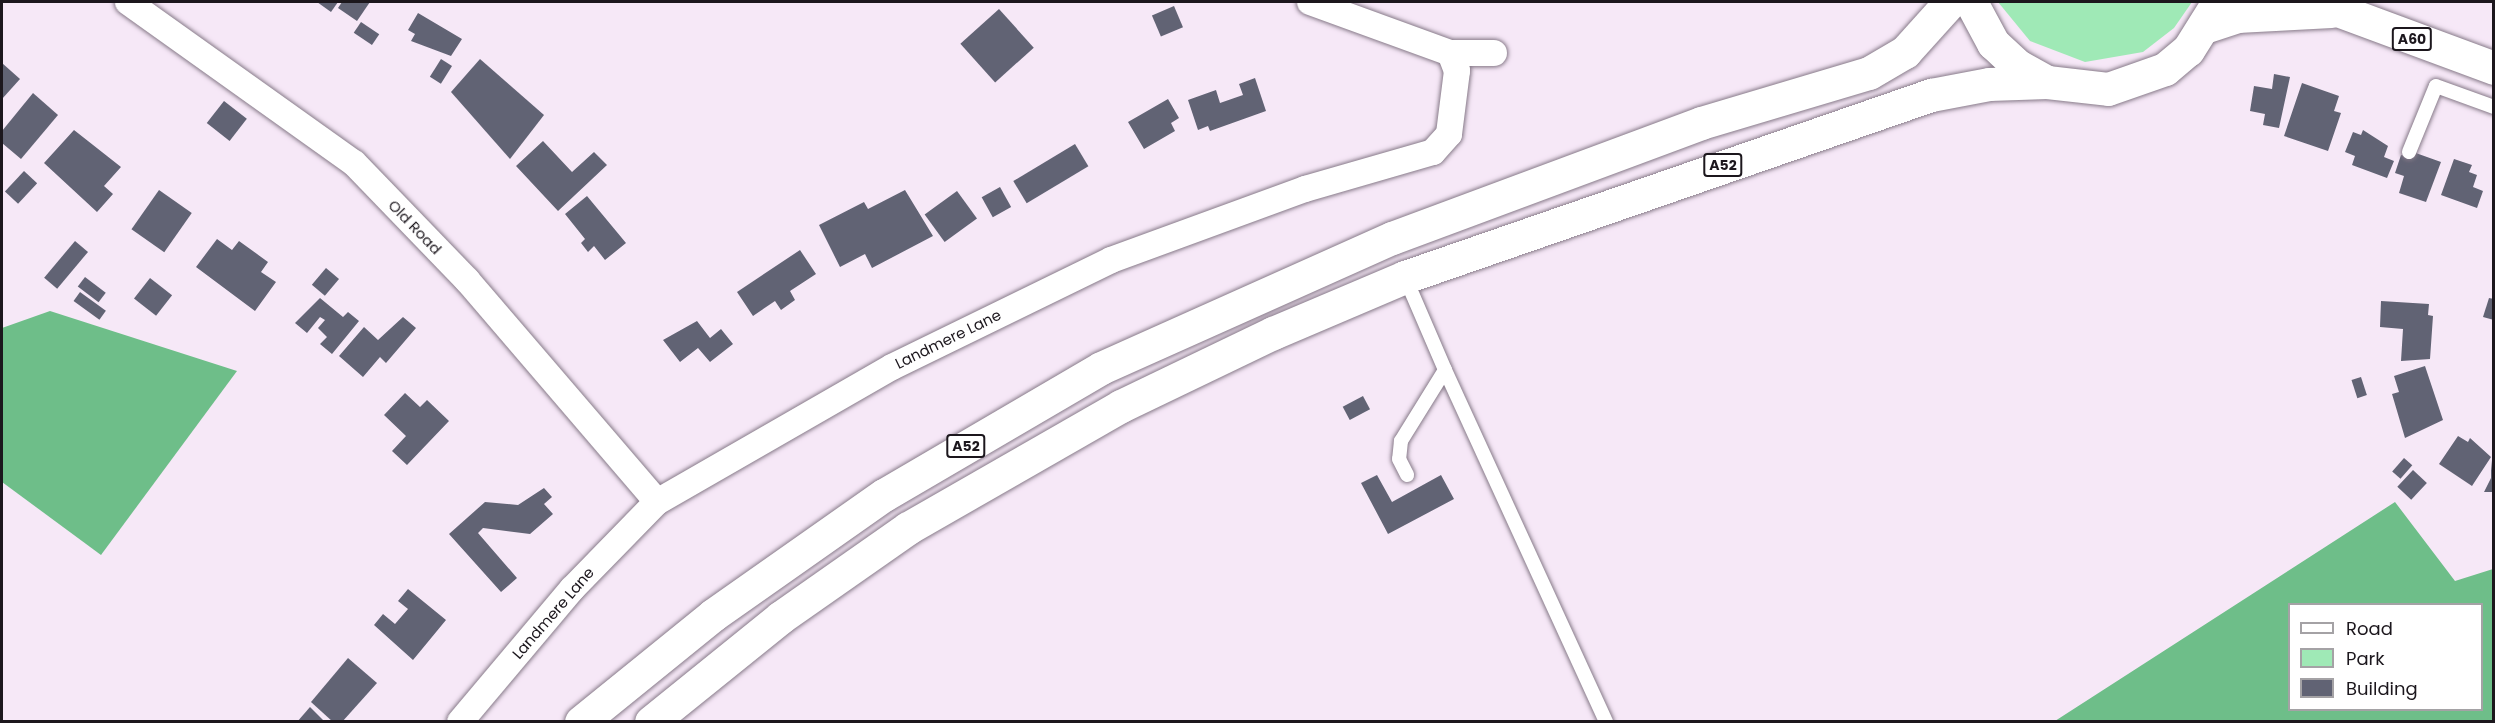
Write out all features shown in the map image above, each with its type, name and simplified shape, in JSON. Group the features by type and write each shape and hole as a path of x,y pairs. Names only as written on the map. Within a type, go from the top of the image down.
{"main road":[{"name":"A52","path":"580,722 713,615 884,495 1101,368 1392,238 1701,123 1869,73 1905,52 1950,2"},
{"name":"A52","path":"1971,2 1993,43 2047,82"},
{"name":"A60","path":"2212,14 2237,16 2323,6 2493,68"},
{"name":"A52","path":"651,722 818,589 1003,471 1252,343 1405,277 1931,94 1989,84 2047,82 2108,89 2137,83 2188,50 2212,14"}],"street":[{"name":"Old Road","path":"128,2 354,163 467,280 657,502"},
{"path":"1310,2 1450,53 1494,53"},
{"name":"Landmere Lane","path":"460,722 572,589 657,502 883,372 1111,260 1305,189 1433,152 1449,134 1458,71 1450,53"}],"lane":[{"path":"2409,152 2436,86 2493,106"},
{"path":"1405,277 1445,370 1606,722"},
{"path":"1407,476 1399,459 1401,441 1445,370"}],"green space":[{"path":"1998,2 2192,2 2174,28 2143,52 2085,62 2030,41"},
{"path":"50,311 237,371 101,555 2,482 2,328"},
{"path":"2395,502 2455,581 2493,569 2493,721 2055,721"}],"building":[{"path":"317,2 338,2 331,12"},
{"path":"342,2 370,2 357,21 338,8"},
{"path":"1174,6 1183,27 1161,37 1152,15"},
{"path":"999,9 1034,48 995,82 960,44"},
{"path":"418,13 462,39 451,56 411,41 415,34 408,30"},
{"path":"361,22 379,34 372,45 354,33"},
{"path":"441,59 452,66 441,84 430,77"},
{"path":"480,59 544,115 510,159 451,92"},
{"path":"2,63 20,79 2,99"},
{"path":"2274,74 2290,77 2279,128 2263,125 2265,114 2250,111 2254,86 2272,89"},
{"path":"1255,78 1266,111 1210,131 1208,126 1198,130 1188,100 1216,90 1220,103 1243,95 1239,84"},
{"path":"2302,83 2339,96 2334,111 2341,113 2328,151 2284,136"},
{"path":"33,93 58,115 21,159 2,143 2,131"},
{"path":"1168,99 1179,118 1171,123 1175,131 1144,149 1128,122"},
{"path":"224,101 247,119 230,141 207,123"},
{"path":"74,130 121,167 104,186 113,194 97,212 44,163"},
{"path":"2363,130 2388,146 2384,157 2394,161 2387,178 2352,165 2355,156 2345,152 2353,132 2361,135"},
{"path":"543,141 572,172 594,152 607,165 558,211 516,166"},
{"path":"1075,144 1088,166 1027,203 1013,181"},
{"path":"2413,152 2441,162 2426,202 2399,193 2404,176 2395,173 2401,155 2411,158"},
{"path":"2454,159 2472,165 2469,172 2477,175 2473,187 2483,191 2477,208 2441,195"},
{"path":"24,171 37,183 18,204 5,191"},
{"path":"1000,187 1011,207 993,217 982,197"},
{"path":"159,190 192,213 164,252 131,229"},
{"path":"905,190 933,236 872,268 865,254 840,267 819,225 864,202 868,209"},
{"path":"957,191 977,219 945,242 925,215"},
{"path":"587,196 626,243 605,260 594,246 588,252 581,243 585,239 565,214"},
{"path":"217,239 232,250 239,241 268,262 261,272 276,282 255,311 196,267"},
{"path":"75,241 88,252 57,289 44,278"},
{"path":"800,250 816,274 790,291 795,300 781,310 775,301 753,316 737,292"},
{"path":"326,268 339,279 325,296 312,285"},
{"path":"85,277 106,293 99,302 78,287"},
{"path":"150,278 172,295 156,316 134,298"},
{"path":"80,292 106,311 99,320 74,301"},
{"path":"320,298 343,317 348,312 359,321 332,354 320,344 327,337 318,328 325,320 320,317 307,333 295,323"},
{"path":"2489,298 2494,299 2494,320 2483,317"},
{"path":"2381,301 2429,304 2428,315 2433,316 2430,359 2401,361 2403,329 2380,327"},
{"path":"403,317 416,328 386,363 380,357 363,377 339,356 364,327 378,340"},
{"path":"697,321 710,338 721,329 733,344 710,362 698,348 680,362 663,340"},
{"path":"2425,366 2443,420 2405,438 2392,394 2399,392 2394,376"},
{"path":"2361,377 2367,395 2357,398 2351,380"},
{"path":"405,393 420,407 427,400 449,421 407,465 392,451 406,436 384,415"},
{"path":"1363,396 1370,409 1350,420 1343,407"},
{"path":"2458,436 2468,442 2470,438 2491,457 2472,486 2439,464"},
{"path":"2404,458 2412,465 2400,479 2392,472"},
{"path":"2491,460 2494,492 2484,492 2491,478"},
{"path":"2413,470 2427,483 2411,500 2397,487"},
{"path":"1377,475 1392,502 1441,475 1454,499 1388,534 1361,483"},
{"path":"544,488 552,497 544,504 553,514 530,534 483,528 478,533 517,578 501,592 449,534 485,502 518,505"},
{"path":"408,589 446,620 413,660 374,625 383,614 395,624 408,609 398,601"},
{"path":"348,658 377,683 342,722 333,722 311,702"},
{"path":"310,707 325,722 297,722"}]}
